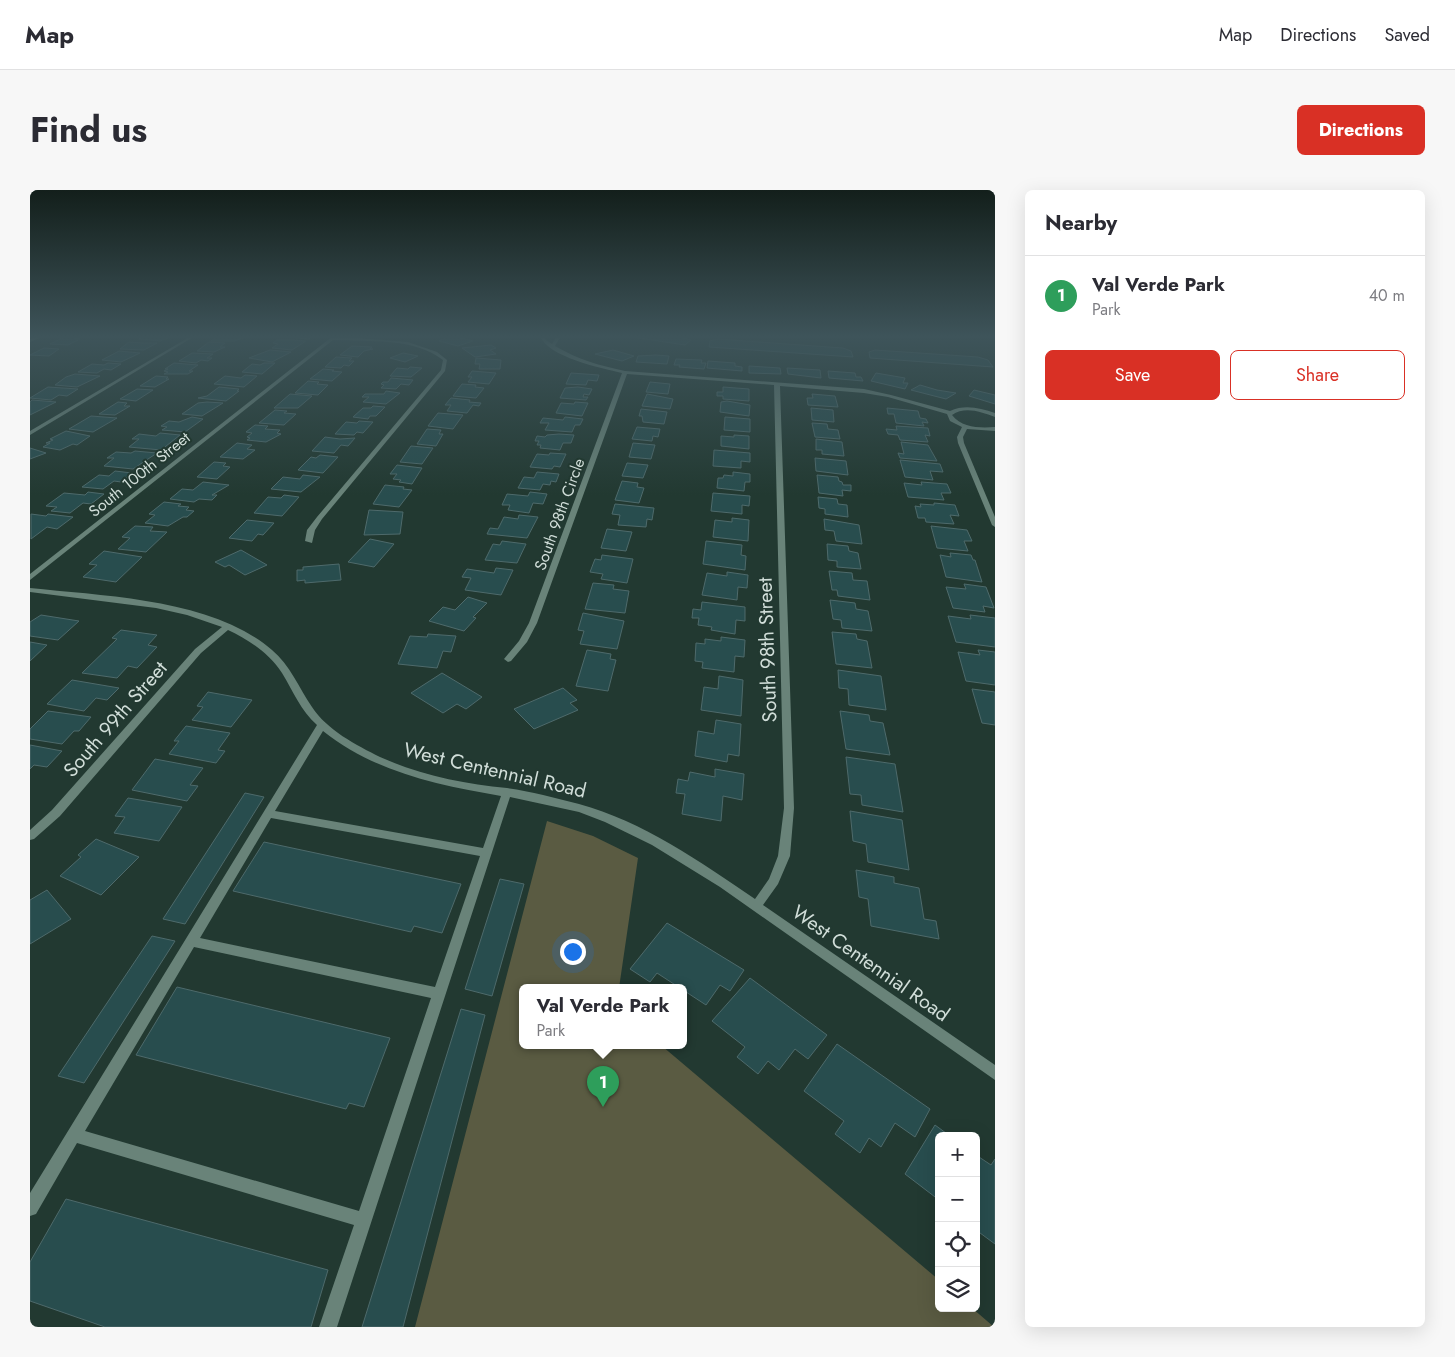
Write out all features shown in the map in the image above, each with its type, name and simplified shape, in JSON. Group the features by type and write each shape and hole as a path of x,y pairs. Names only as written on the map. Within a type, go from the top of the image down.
{"street":[{"path":"30,433 104,389"},
{"name":"South 100th Street","path":"30,578 268,389"},
{"path":"309,541 311,530 319,518 427,389"},
{"name":"South 98th Circle","path":"508,659 534,624 619,389"},
{"name":"South 98th Street","path":"756,906 774,880 784,856 789,808 777,389"},
{"path":"832,389 875,393 950,413 966,410 995,415"},
{"path":"950,413 951,418 965,426 995,429"},
{"path":"965,426 960,437 961,443 995,525"},
{"name":"West Centennial Road","path":"30,590 179,611 205,617 228,626 258,642 273,656 309,710 322,724 362,751 403,770 442,782 568,804 630,828 676,853 756,906 995,1073"},
{"name":"South 99th Street","path":"30,836 56,813 198,651 228,626"},
{"path":"30,1208 322,724"},
{"path":"328,1327 485,853 507,792"},
{"path":"268,814 485,853"},
{"path":"191,941 439,994"},
{"path":"74,1136 364,1220"}],"green space":[{"path":"547,821 593,836 638,858 620,984 519,984 519,1049 666,1049 935,1277 935,1312 977,1312 994,1327 415,1327"}],"building":[{"path":"45,389 78,389 67,396 59,395 51,400 30,398"},
{"path":"137,389 153,390 136,401 120,399"},
{"path":"216,389 239,389 226,401 198,398 207,396"},
{"path":"299,389 324,389 318,395 295,393"},
{"path":"458,389 483,389 476,398 453,396"},
{"path":"564,389 592,389 589,395 584,394 583,397 588,397 586,400 560,398"},
{"path":"647,389 669,389 668,394 646,392"},
{"path":"723,389 749,389 749,401 723,399 723,396 717,396 717,392 723,392"},
{"path":"934,389 956,393 946,399 911,390"},
{"path":"974,390 995,395 995,404 969,396"},
{"path":"386,391 400,393 386,404 363,402 369,397 362,397 365,394 384,394"},
{"path":"290,394 312,396 298,408 274,408"},
{"path":"647,394 673,399 670,409 642,406"},
{"path":"812,394 835,396 838,407 808,405 807,398 813,398"},
{"path":"451,398 481,403 479,406 473,405 467,413 447,411 451,405 445,405"},
{"path":"32,400 56,402 30,415 30,402"},
{"path":"727,401 750,405 749,416 720,412 721,402"},
{"path":"118,402 127,403 124,406 130,406 115,415 99,414"},
{"path":"575,402 588,403 582,416 556,413 561,403 574,404"},
{"path":"198,403 223,403 202,416 182,414"},
{"path":"373,406 385,407 376,416 370,416 368,419 353,417 363,408 371,408"},
{"path":"811,408 833,410 834,422 812,420"},
{"path":"887,408 918,411 920,418 926,419 928,423 922,422 924,426 896,423 894,414 888,414"},
{"path":"641,409 667,412 664,424 643,422 642,416 639,416"},
{"path":"275,410 296,414 284,425 259,423"},
{"path":"438,413 463,415 453,429 428,426"},
{"path":"91,416 117,418 93,432 69,429"},
{"path":"192,417 203,419 185,432 162,430 167,427 161,426 169,421 179,422"},
{"path":"565,417 583,419 580,425 575,425 572,432 545,430 549,423 540,423 543,418 563,420"},
{"path":"725,417 750,419 750,432 724,430"},
{"path":"359,421 373,422 363,433 357,432 354,435 335,434 346,422 357,423"},
{"path":"812,423 827,424 828,429 838,430 840,439 815,437"},
{"path":"255,425 268,426 265,429 280,430 277,433 281,434 266,442 247,440 250,438 247,437 252,433 246,432"},
{"path":"896,426 928,428 930,436 925,435 928,442 900,440 898,435 888,434 886,429 897,430"},
{"path":"637,427 660,429 658,437 653,436 652,441 632,439"},
{"path":"427,429 441,430 439,434 443,434 436,446 417,444"},
{"path":"66,431 90,436 77,445 73,444 60,450 43,447 50,443 46,443 53,440 50,439"},
{"path":"160,433 180,435 161,450 129,447 139,439 132,439 139,434 156,436"},
{"path":"547,435 574,435 571,443 563,443 560,450 540,448 541,445 537,445 539,441 535,441 537,436 545,437"},
{"path":"734,435 749,436 749,449 721,446 721,436 734,437"},
{"path":"325,437 355,438 348,446 341,445 334,453 312,451"},
{"path":"816,439 842,442 844,456 822,454 822,450 816,450"},
{"path":"901,442 928,445 937,461 900,458 898,453 904,454"},
{"path":"237,443 252,445 247,449 255,450 243,459 220,457"},
{"path":"633,443 655,445 651,459 629,457"},
{"path":"411,446 433,448 422,464 400,462"},
{"path":"30,448 46,453 30,459"},
{"path":"714,450 750,453 750,462 741,461 741,468 713,466"},
{"path":"135,451 157,453 133,469 104,466 114,458 107,458 116,452 131,453"},
{"path":"550,453 566,454 560,467 554,466 552,469 530,467 537,454 549,455"},
{"path":"320,455 338,457 323,473 298,470 311,457 316,458"},
{"path":"815,458 846,461 848,475 816,471"},
{"path":"900,460 940,464 943,472 930,471 933,480 905,477"},
{"path":"214,462 226,463 223,466 230,467 217,479 197,477"},
{"path":"627,463 648,465 643,478 622,476"},
{"path":"397,465 422,468 412,484 393,479 397,474 390,474"},
{"path":"115,471 132,473 121,482 114,481 103,489 82,487 99,475 109,476"},
{"path":"537,472 559,474 556,482 551,481 550,485 543,484 540,490 518,488 524,477 534,478"},
{"path":"733,472 750,474 750,482 745,482 744,491 717,488 718,478 723,478 724,475 733,476"},
{"path":"303,475 320,477 301,492 271,489 283,477 300,479"},
{"path":"817,475 838,477 843,485 851,485 851,491 842,490 843,496 819,493"},
{"path":"622,481 638,483 637,487 644,488 639,503 615,500"},
{"path":"203,482 229,485 212,495 217,495 212,500 199,499 194,502 170,499 182,489 193,490"},
{"path":"921,482 947,484 951,493 941,493 944,500 908,497 904,483 922,485"},
{"path":"385,485 412,490 399,507 373,504"},
{"path":"88,492 104,494 91,504 83,503 70,513 51,511 57,507 46,506 64,493 85,495"},
{"path":"530,492 547,494 543,504 533,503 529,513 508,510 510,505 502,505 507,494 528,496"},
{"path":"713,493 750,496 749,506 742,505 742,514 711,511"},
{"path":"284,495 299,497 282,516 254,513 268,497 281,498"},
{"path":"818,497 837,499 838,504 847,505 848,517 825,514 825,509 819,508"},
{"path":"164,502 181,504 178,506 189,507 186,510 194,511 187,517 183,517 168,526 145,523 155,515 149,514"},
{"path":"934,503 955,505 959,516 950,515 954,524 926,522 925,518 918,518 915,506 921,507 920,504 934,505"},
{"path":"615,504 654,508 652,520 647,519 646,527 618,525 620,515 612,514"},
{"path":"369,510 403,512 400,534 364,535"},
{"path":"31,514 73,517 57,529 47,527 31,539"},
{"path":"519,515 538,517 527,538 487,534 490,528 498,529 504,517 518,519"},
{"path":"732,518 749,520 748,541 713,537 715,520 732,522"},
{"path":"824,519 859,525 862,544 836,541 834,531 825,530"},
{"path":"247,520 274,523 263,535 258,534 252,541 229,538"},
{"path":"135,526 153,527 150,531 167,532 146,552 118,549 130,538 122,537"},
{"path":"931,526 967,530 972,541 964,541 968,551 937,548"},
{"path":"607,529 632,532 626,551 601,548"},
{"path":"370,539 394,544 374,567 348,562"},
{"path":"502,541 526,544 517,563 485,560 493,544 500,545"},
{"path":"706,541 742,545 741,555 746,556 745,570 703,564"},
{"path":"827,544 848,546 849,551 858,553 861,569 837,567 837,561 828,560"},
{"path":"241,550 267,565 245,575 229,565 225,567 215,562"},
{"path":"104,551 142,557 116,582 83,577 97,565 89,564"},
{"path":"950,553 971,555 973,560 975,560 982,582 946,577 940,555 951,557"},
{"path":"602,555 633,559 627,583 601,579 603,574 590,572 595,559 601,560"},
{"path":"339,564 341,580 305,583 305,580 297,581 297,570 303,570 303,567"},
{"path":"496,568 513,570 501,595 465,590 471,578 462,577 467,569 494,573"},
{"path":"829,571 852,573 853,580 867,581 870,600 838,596 837,590 832,590"},
{"path":"727,572 748,575 747,588 738,587 737,600 702,595 707,573 727,576"},
{"path":"593,583 614,585 613,589 629,591 625,613 585,609"},
{"path":"964,584 986,587 994,608 983,606 985,612 953,608 946,587 966,589"},
{"path":"468,597 487,603 473,617 476,618 464,631 429,621 443,607 455,610"},
{"path":"830,600 855,603 856,609 868,611 872,631 842,628 841,620 833,619"},
{"path":"702,602 745,607 745,621 736,620 735,634 711,630 712,627 698,625 699,618 692,618 693,609 701,610"},
{"path":"583,613 624,621 617,649 580,644 584,631 578,630"},
{"path":"41,615 79,621 58,640 30,636 30,622"},
{"path":"970,615 995,618 995,647 956,642 948,616 971,619"},
{"path":"121,630 157,635 148,645 157,647 137,668 128,666 117,678 82,673 117,639 112,638"},
{"path":"832,632 856,634 857,639 867,641 872,668 836,664"},
{"path":"428,634 456,636 451,652 443,651 437,668 398,664 410,636 427,637"},
{"path":"721,637 745,640 744,657 735,656 734,672 702,668 703,662 695,661 696,643 705,644 705,639 721,641"},
{"path":"30,642 47,645 30,661"},
{"path":"587,650 611,654 610,659 616,660 608,691 576,686"},
{"path":"978,650 995,652 995,685 966,681 958,652 980,655"},
{"path":"838,670 881,676 886,710 849,705 848,689 839,688"},
{"path":"442,673 482,697 466,709 457,704 443,713 411,693"},
{"path":"719,676 743,680 741,716 701,710 704,687 718,689"},
{"path":"72,680 119,688 107,700 96,698 84,711 47,704"},
{"path":"563,688 577,700 570,703 578,710 534,729 514,709"},
{"path":"972,689 995,692 995,725 982,723"},
{"path":"208,692 252,700 231,727 192,720 203,707 197,706"},
{"path":"48,711 91,717 79,731 74,731 62,744 30,739 30,729"},
{"path":"840,711 869,715 870,721 883,723 890,755 846,749"},
{"path":"716,720 741,724 739,756 728,754 727,762 695,756 698,731 714,734"},
{"path":"186,726 230,733 218,750 225,751 216,763 169,754 179,741 174,741"},
{"path":"30,745 62,751 47,767 34,765 30,769"},
{"path":"846,757 895,764 903,812 862,805 861,795 850,794"},
{"path":"155,759 203,768 190,785 198,786 187,801 132,790"},
{"path":"715,769 744,774 742,800 723,796 721,821 682,814 685,794 676,793 678,779 688,781 690,772 715,777"},
{"path":"245,793 264,797 185,924 163,919"},
{"path":"128,798 182,807 159,841 114,833 125,817 115,816"},
{"path":"850,811 902,820 909,870 868,862 866,844 853,841"},
{"path":"96,839 139,857 101,895 60,876 81,857 78,855"},
{"path":"264,842 461,884 442,933 414,926 411,932 233,891"},
{"path":"856,870 894,877 894,883 919,888 924,919 936,921 939,939 871,926 868,899 859,897"},
{"path":"500,879 524,884 492,996 465,989"},
{"path":"47,890 71,919 30,944 30,900"},
{"path":"667,923 744,970 730,991 720,985 706,1005 687,993 687,984 674,984 657,973 650,982 630,969"},
{"path":"152,936 175,941 84,1083 58,1076"},
{"path":"750,978 827,1035 808,1059 795,1049 779,1070 768,1061 758,1074 737,1057 745,1047 712,1021"},
{"path":"177,987 390,1038 364,1107 349,1103 346,1109 136,1055"},
{"path":"461,1009 485,1015 403,1327 362,1327"},
{"path":"837,1044 930,1109 915,1137 895,1123 881,1147 869,1138 860,1153 835,1134 844,1121 804,1091"},
{"path":"935,1125 945,1132 935,1132 935,1197 905,1174"},
{"path":"980,1158 991,1165 995,1159 995,1244 980,1233"},
{"path":"66,1199 328,1270 311,1327 105,1327 30,1301 30,1262"}],"place":[{"name":"Val Verde Park","path":"603,1107"}]}
